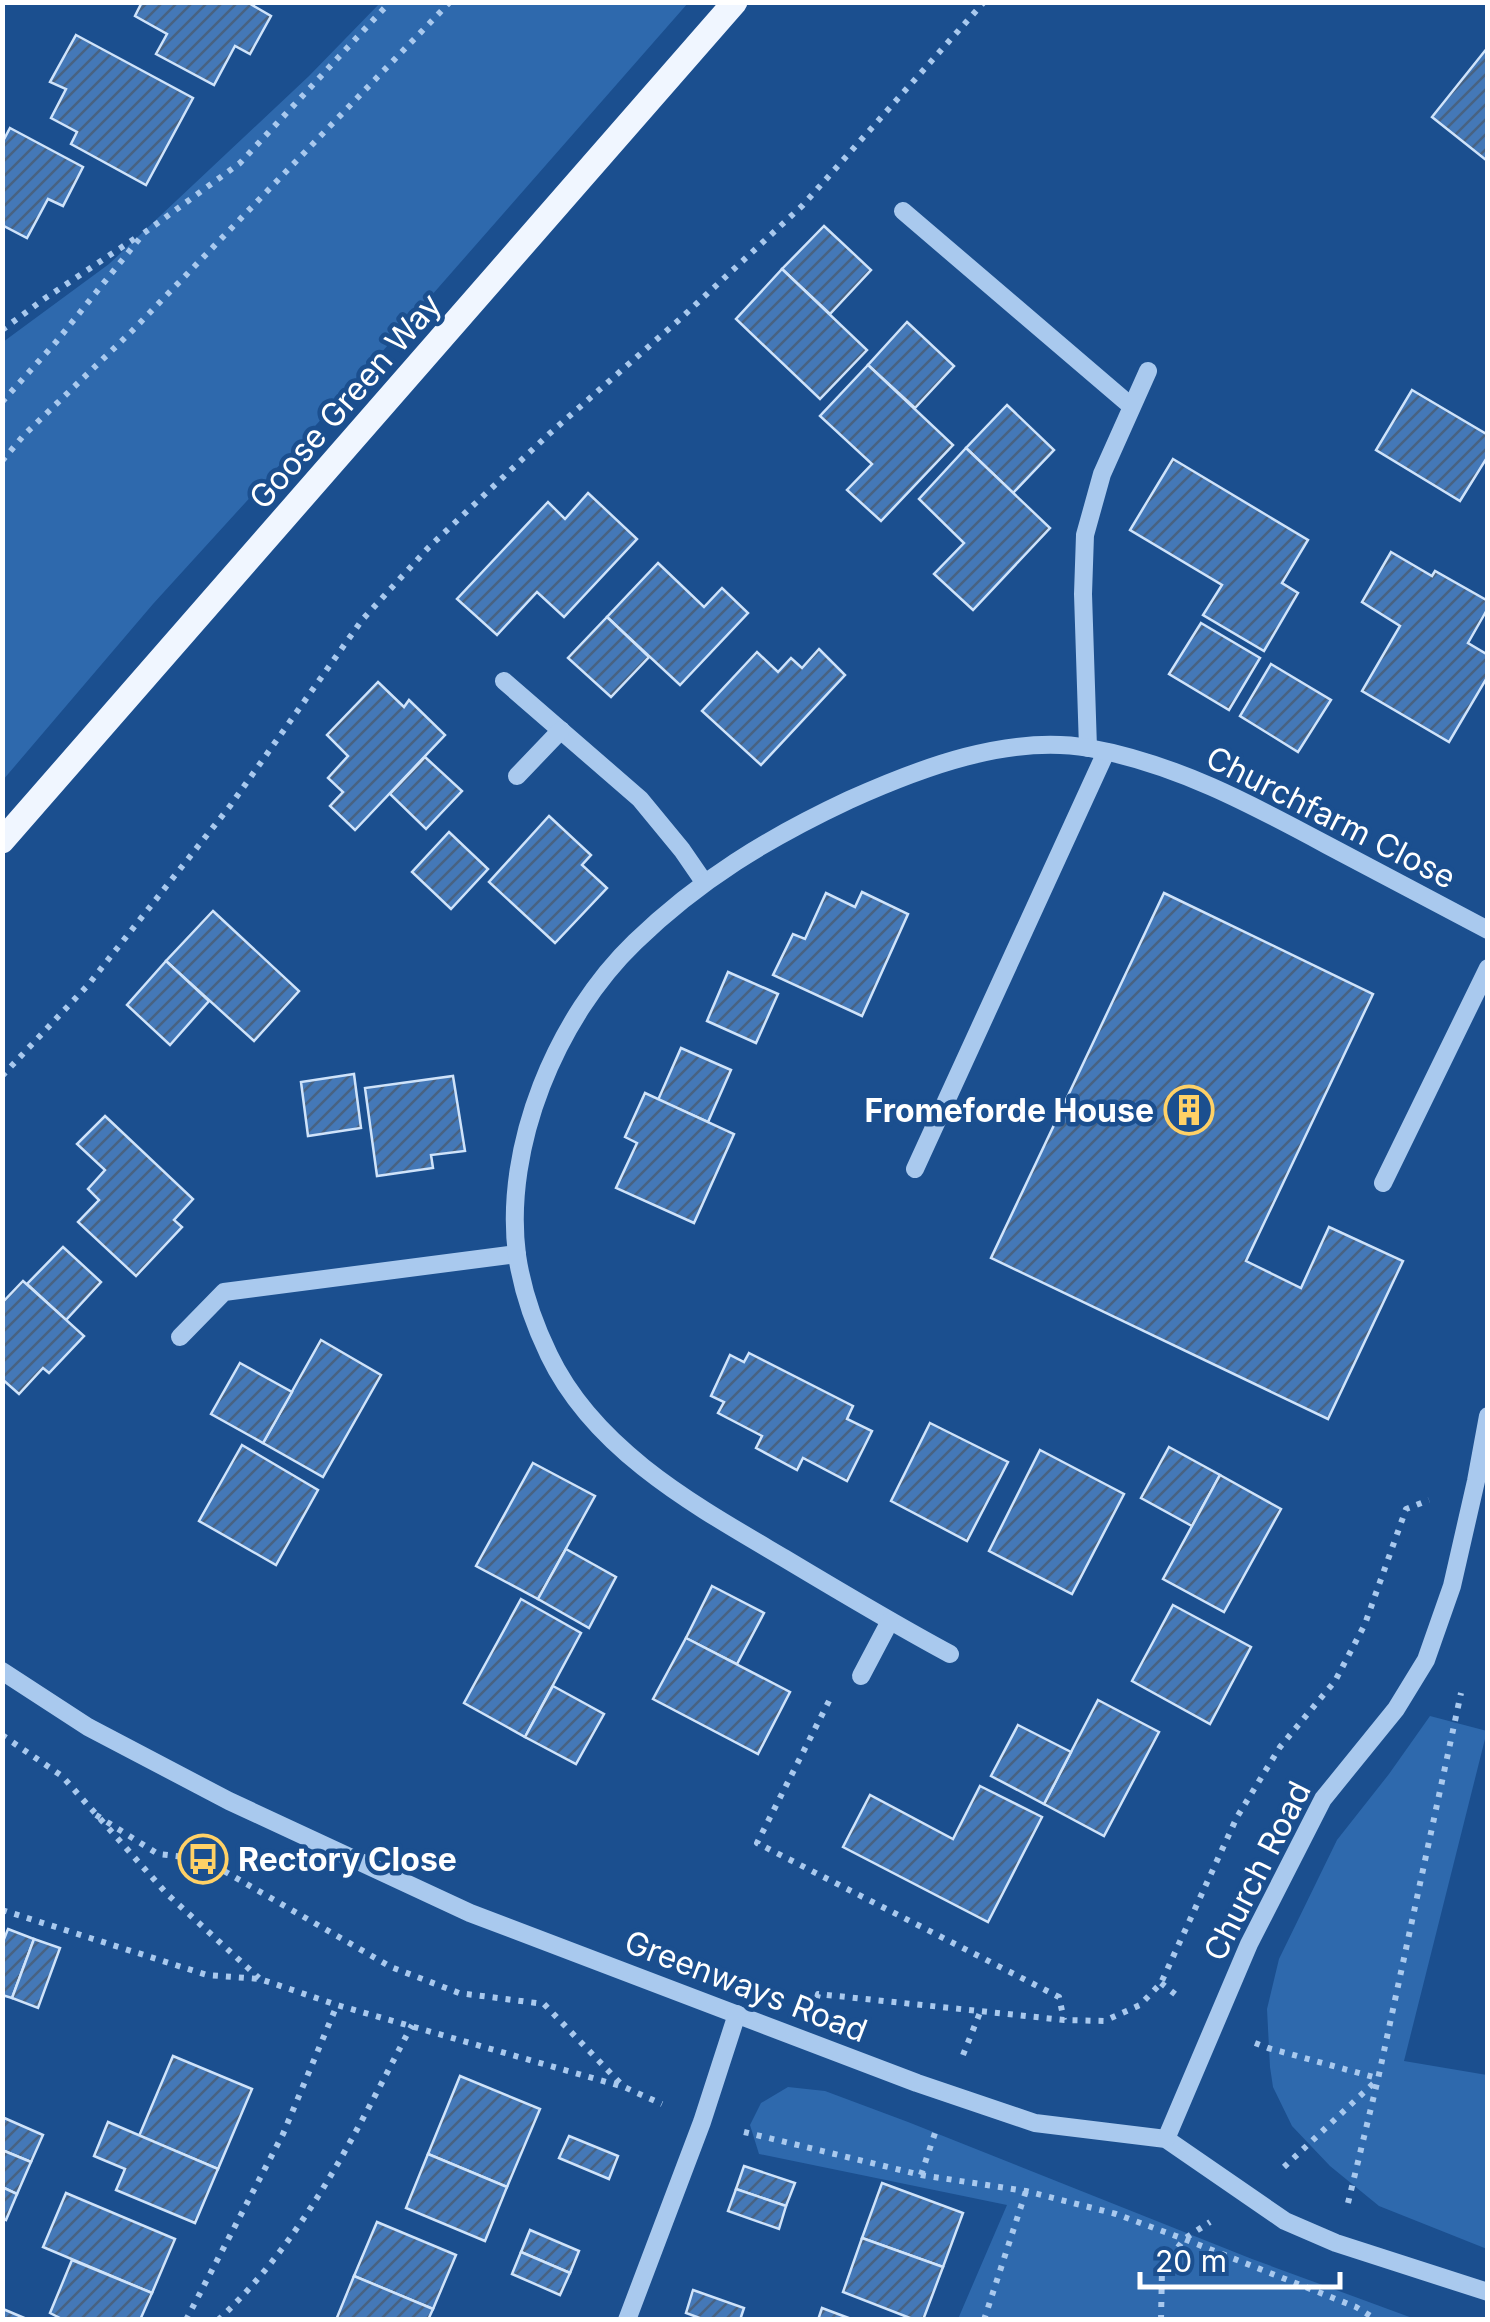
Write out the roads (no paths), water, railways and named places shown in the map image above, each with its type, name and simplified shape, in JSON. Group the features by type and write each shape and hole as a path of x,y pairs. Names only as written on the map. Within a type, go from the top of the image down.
{"main road":[{"name":"Goose Green Way","path":"2,842 734,2"}],"street":[{"path":"903,211 1131,406"},
{"path":"916,1168 1097,750 1083,594 1085,536 1102,474 1148,371"},
{"path":"504,681 640,799 704,882"},
{"path":"517,776 561,730"},
{"name":"Churchfarm Close","path":"950,1654 689,1502 628,1454 584,1412 550,1358 531,1312 517,1254 516,1184 527,1130 554,1054 588,998 632,944 704,882 790,828 894,780 973,754 1043,744 1097,750 1162,768 1232,794 1488,930"},
{"path":"1383,1183 1488,968"},
{"path":"180,1338 224,1292 517,1254"},
{"name":"Church Road","path":"1166,2139 1250,1944 1323,1799 1396,1709 1426,1660 1452,1586 1488,1416"},
{"path":"862,1676 890,1621"},
{"name":"Greenways Road","path":"2,1672 88,1727 246,1810 470,1913 917,2084 1035,2123 1166,2139 1285,2221 1488,2292"},
{"path":"628,2320 702,2122 737,2014"}],"place":[{"name":"Fromeforde House","path":"1189,1110"},
{"name":"Rectory Close","path":"203,1859"}]}
